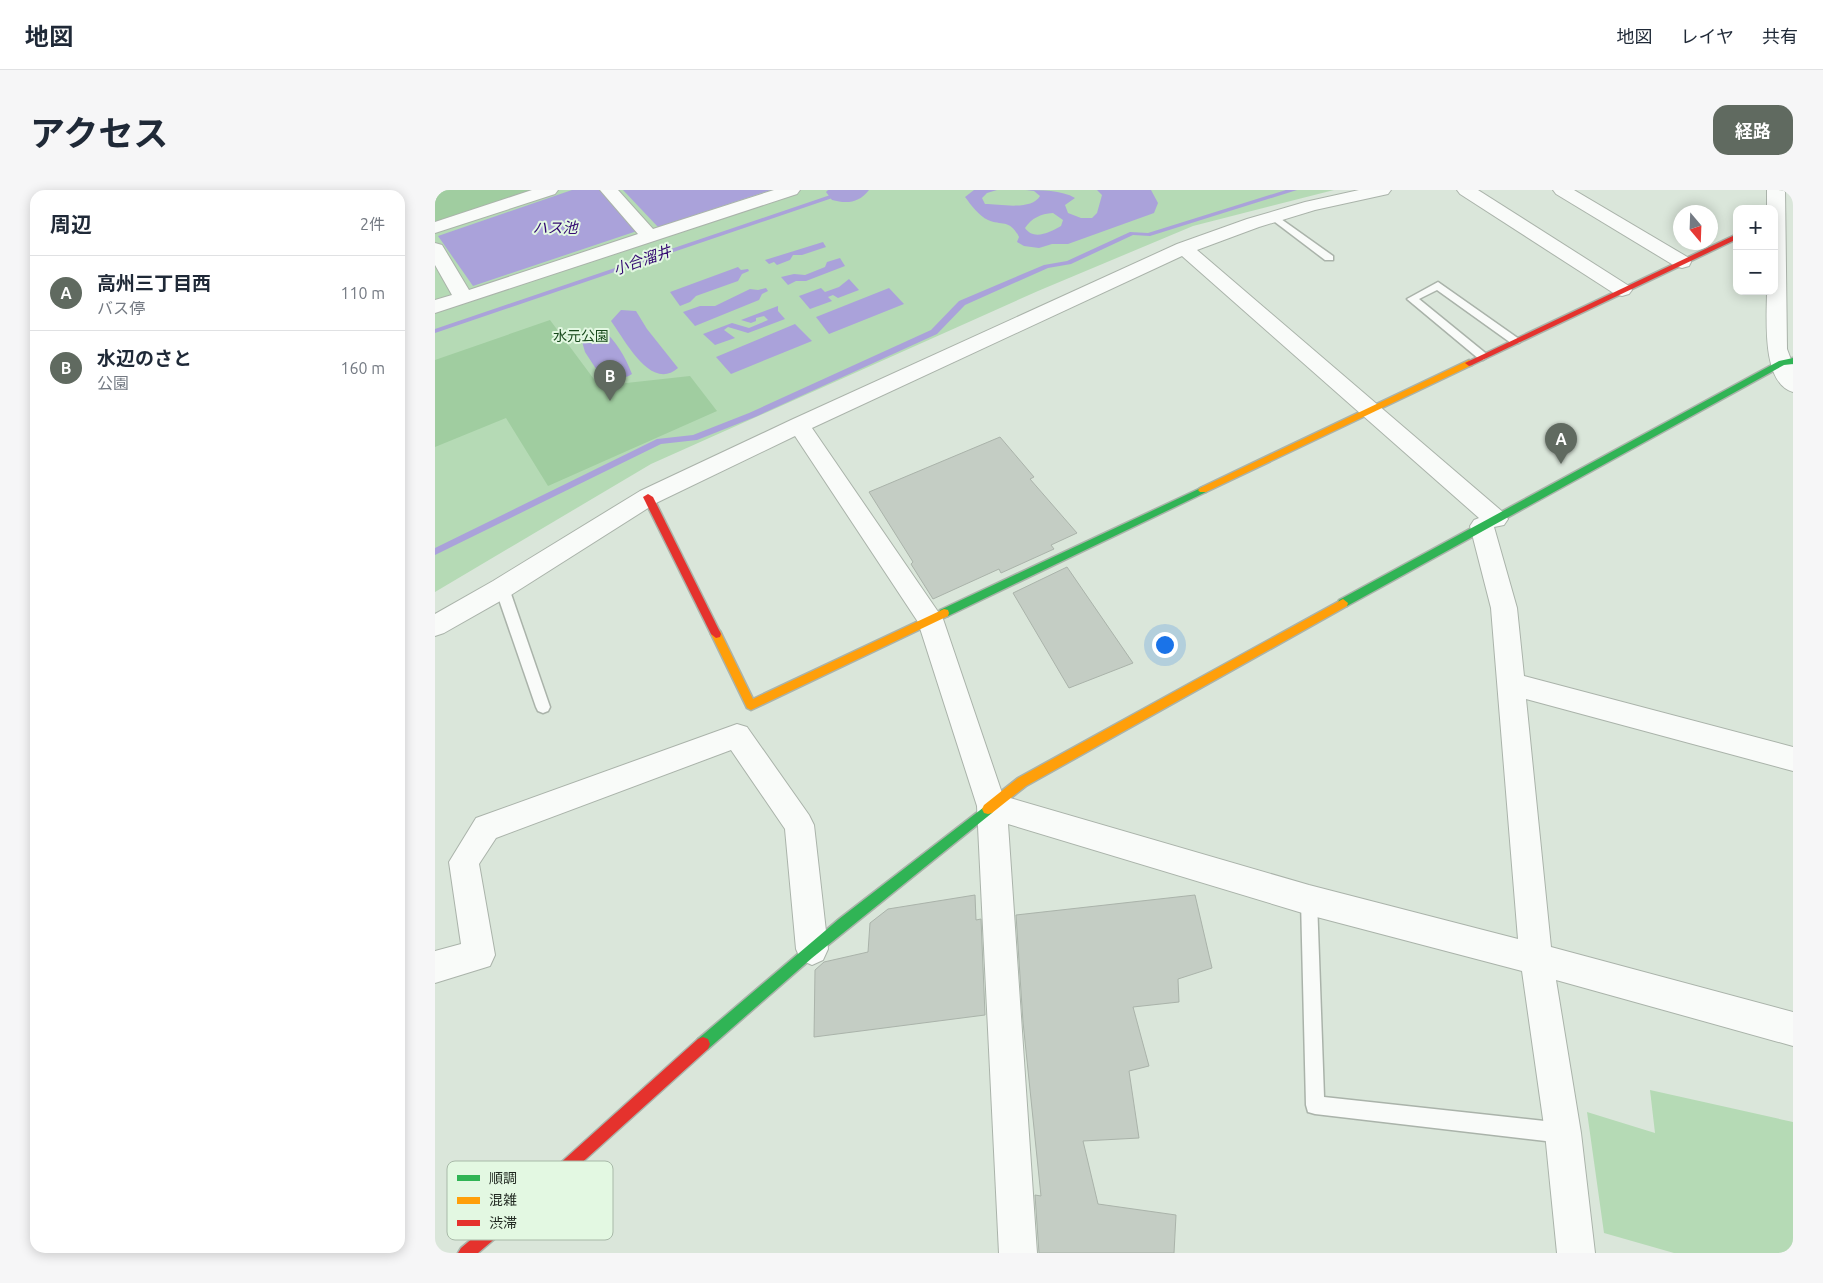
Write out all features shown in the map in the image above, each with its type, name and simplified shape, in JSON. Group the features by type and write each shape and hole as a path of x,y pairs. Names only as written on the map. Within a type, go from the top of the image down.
{"street":[{"path":"435,228 549,190"},
{"path":"609,190 650,236"},
{"path":"435,307 791,190"},
{"path":"435,626 501,588 647,497 799,425 1184,248 1311,206 1382,190"},
{"path":"1466,190 1622,290"},
{"path":"1562,190 1682,262"},
{"path":"1775,205 1776,190"},
{"path":"647,497 751,705 1733,238"},
{"path":"1184,248 1371,409 1489,523 1504,608 1536,959 1563,1133 1576,1253"},
{"path":"435,249 464,298"},
{"path":"1775,250 1777,349 1787,362 1787,377 1793,385"},
{"path":"573,1161 761,991 1022,782 1275,640 1787,362"},
{"path":"799,425 930,619 992,806 1018,1253"},
{"path":"1511,684 1793,759"},
{"path":"435,967 479,954 464,862 485,828 737,736 799,825 812,949"},
{"path":"992,806 1309,900 1793,1029"},
{"path":"466,1253 481,1240"}],"lane":[{"path":"1274,217 1329,258"},
{"path":"1483,356 1412,300 1438,285 1515,341"},
{"path":"501,588 543,707"},
{"path":"1309,900 1315,1105 1563,1133"}],"green space":[{"name":"水元公園","path":"435,190 1334,190 1193,226 1038,291 651,464 435,592"},
{"path":"435,190 534,190 435,225"},
{"path":"550,320 599,386 690,376 717,411 548,486 506,418 435,447 435,360"},
{"path":"1650,1090 1793,1122 1793,1253 1674,1253 1604,1233 1587,1112 1655,1133"}],"water":[{"name":"ハス池","path":"572,190 601,190 637,231 473,286 438,236"},
{"path":"623,190 771,190 658,227"},
{"path":"974,190 997,190 987,193 982,198 985,204 1015,206 1030,204 1040,196 1034,191 1026,190 1057,192 1075,198 1065,205 1068,213 1081,218 1092,218 1097,213 1102,195 1097,190 1151,190 1158,203 1154,213 1068,244 1052,244 1039,248 1024,246 1017,242 1019,237 1016,231 1009,225 993,222 985,218 975,210 965,197","holes":["1053,213 1063,220 1061,226 1042,234 1033,234 1025,228 1034,219 1044,214"]},
{"path":"823,242 826,247 802,255 793,255 790,260 777,265 774,262 769,264 765,260"},
{"path":"840,258 845,266 806,281 796,281 788,285 781,277 794,274 805,275 825,267 827,262"},
{"path":"738,267 741,270 748,269 749,271 742,274 738,281 696,296 690,302 680,306 670,292"},
{"path":"849,279 859,290 838,298 833,295 828,297 832,301 810,309 799,296 821,288 825,292 839,287"},
{"path":"766,288 768,291 762,294 759,300 695,326 683,312 700,306 715,306 750,289"},
{"path":"889,288 904,304 829,334 816,317"},
{"path":"778,306 778,311 785,319 748,333 728,327 724,330 735,338 715,345 703,334 732,323 749,328 768,320 764,316 756,318 756,321 751,323 741,320"},
{"path":"621,310 636,311 647,329 678,368 668,374 658,373 649,369 640,361 611,321"},
{"path":"795,324 812,341 731,374 716,357"},
{"path":"602,329 620,349 632,374 621,378 600,375 585,352 581,338 588,332"}],"building":[{"path":"1000,437 1034,477 1030,479 1077,533 1051,545 1054,549 1001,573 999,569 933,599 911,564 913,562 869,492"},
{"path":"1067,567 1133,663 1069,688 1013,593"},
{"path":"975,895 976,920 981,919 985,1015 814,1037 815,970 824,962 868,952 870,923 888,909"},
{"path":"1195,895 1212,968 1178,979 1179,1002 1133,1007 1149,1066 1129,1071 1139,1138 1083,1141 1098,1204 1176,1215 1174,1253 1039,1253 1035,1195 1041,1196 1023,1022 1016,915"}],"waterway":[{"name":"小合溜井","path":"845,192 850,190"},
{"path":"435,552 660,441 694,438 752,415 934,332 962,303 1046,266 1069,263 1132,233 1148,235 1272,195 1294,190"},
{"name":"小合溜井","path":"435,331 845,192"}],"traffic: fast":[{"path":"1343,603 1782,363 1793,361"},
{"path":"944,613 1203,490"},
{"path":"703,1044 808,953 988,809"}],"traffic: slow":[{"path":"1203,490 1469,363"},
{"path":"988,809 1022,782 1343,603"},
{"path":"716,634 751,705 944,613"}],"traffic: jam":[{"path":"1469,363 1733,238"},
{"path":"648,497 716,634"},
{"path":"573,1161 703,1044"},
{"path":"466,1253 481,1240"}],"place":[{"name":"水辺のさと","path":"610,401"},
{"name":"高州三丁目西","path":"1561,464"}]}
